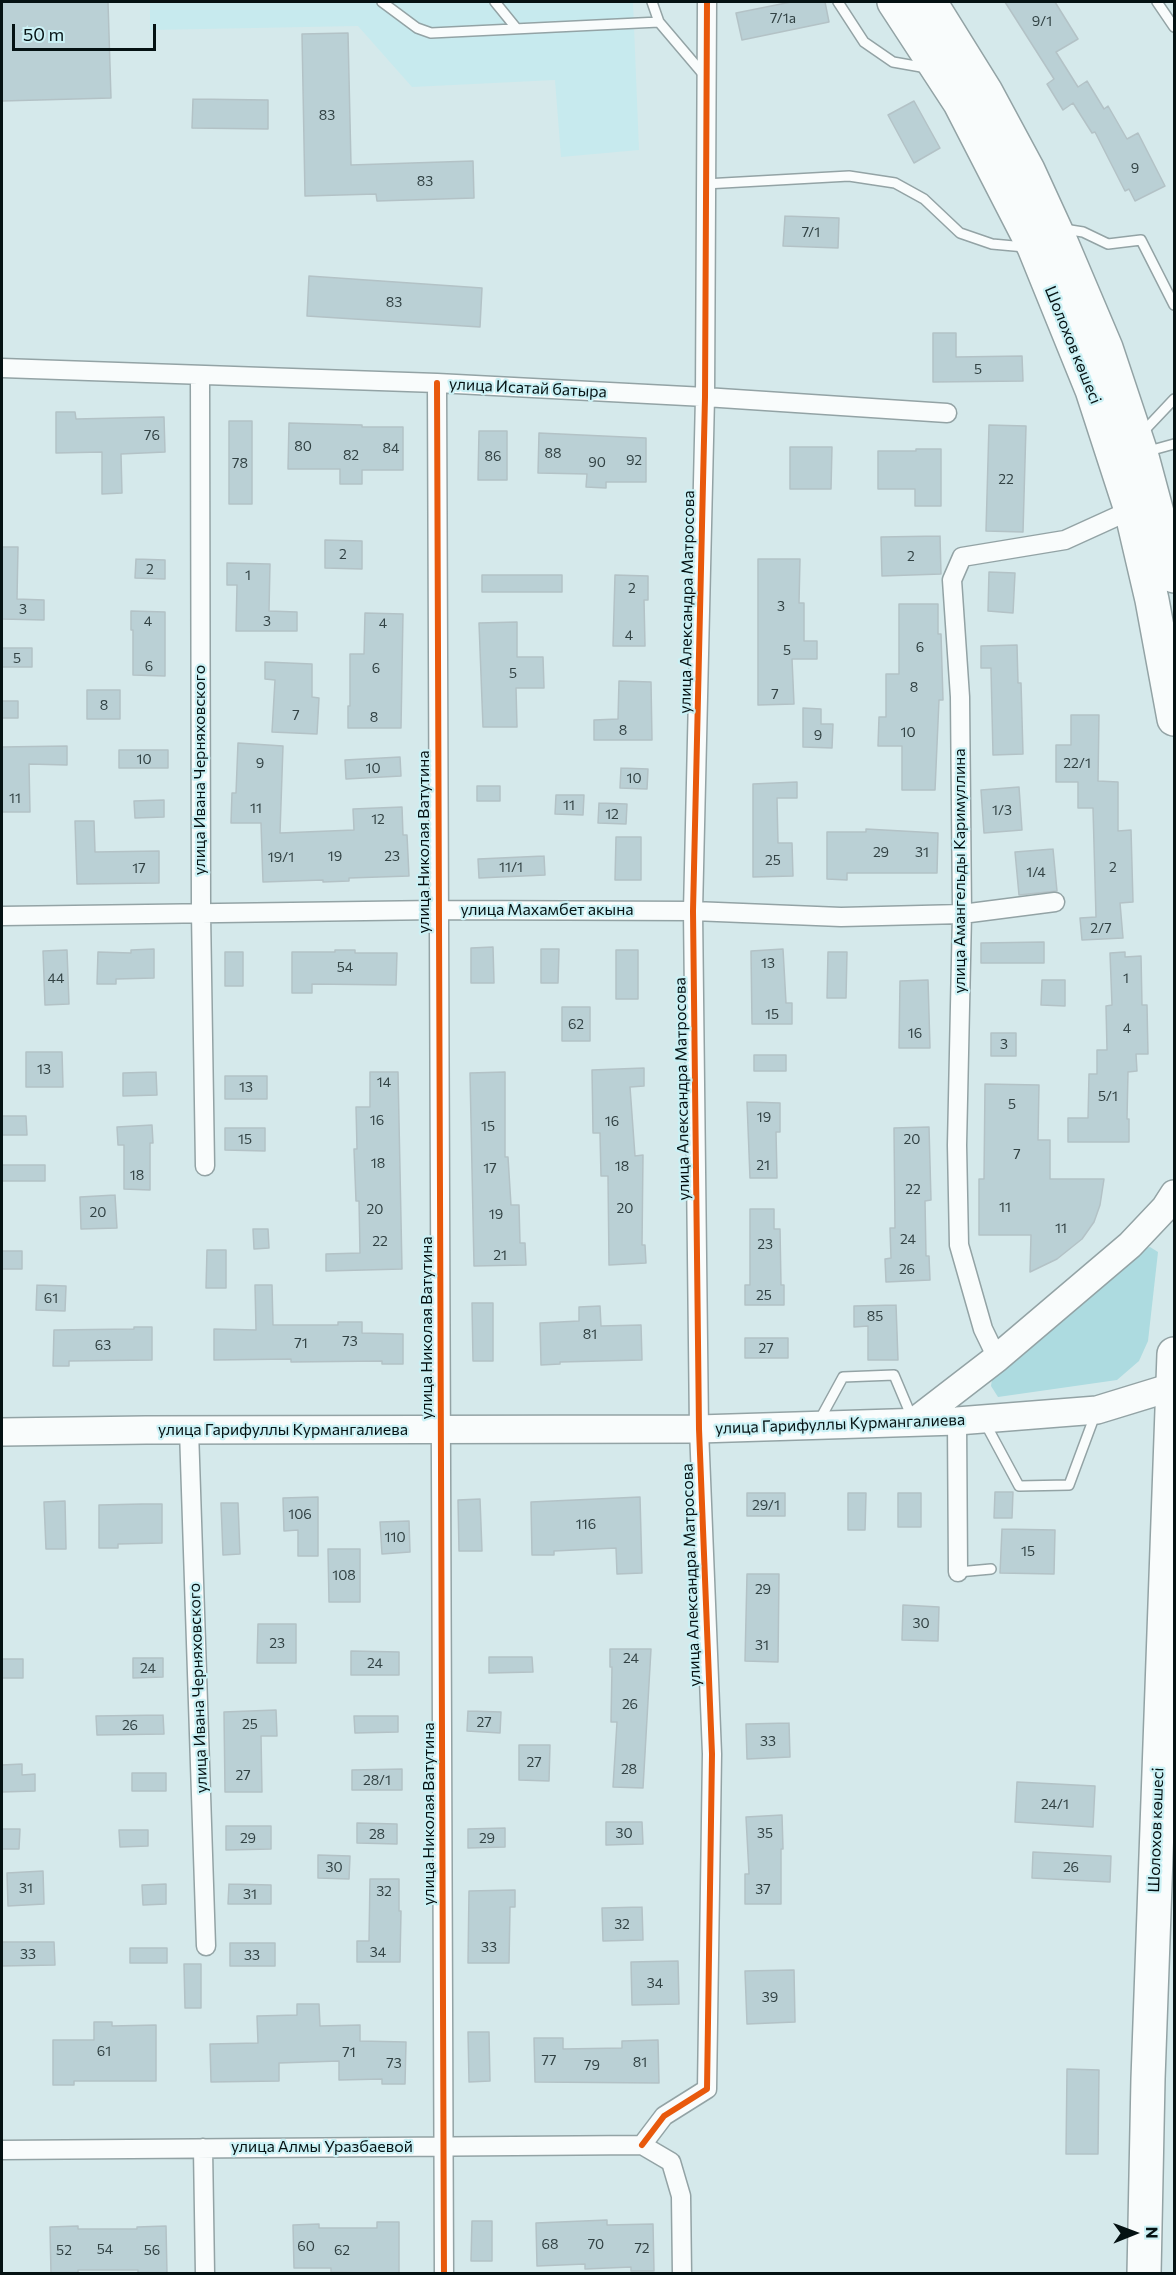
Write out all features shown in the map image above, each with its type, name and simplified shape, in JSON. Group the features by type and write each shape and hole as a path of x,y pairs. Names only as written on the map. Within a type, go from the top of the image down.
{"highway":[{"name":"Шолохов көшесі","path":"894,2 1044,238 1106,348 1138,446 1174,576"},
{"name":"Шолохов көшесі","path":"930,2 986,92 1028,170 1044,238 1131,510 1152,600 1174,719"},
{"name":"Шолохов көшесі","path":"1144,2274 1148,2055 1174,1354"}],"street":[{"name":"улица Александра Матросова","path":"642,2145 664,2116 707,2088 712,1754 699,1429 693,911 705,397 707,2"},
{"name":"улица Исатай батыра","path":"2,368 437,383 947,413"},
{"name":"улица Ивана Черняховского","path":"200,375 201,912 205,1166"},
{"name":"улица Николая Ватутина","path":"437,383 437,910 442,1430 444,2274"},
{"name":"улица Амангельды Каримуллина","path":"997,1358 983,1329 959,1245 957,1145 962,914 960,697 952,580 962,557 1065,540 1131,510"},
{"name":"улица Махамбет акына","path":"2,916 437,910 693,911 841,917 962,914 1055,902"},
{"path":"914,1422 997,1358 1130,1245 1165,1208 1174,1194"},
{"name":"улица Гарифуллы Курмангалиева","path":"2,1432 699,1429 970,1420 1097,1410 1173,1387"},
{"path":"958,1572 970,1420"},
{"name":"улица Ивана Черняховского","path":"189,1430 206,1946"},
{"path":"642,2145 671,2162 681,2196 681,2274"},
{"name":"улица Алмы Уразбаевой","path":"2,2150 642,2145"},
{"path":"203,2148 205,2274"}],"lane":[{"path":"382,2 417,28 431,33 659,22"},
{"path":"495,2 517,29"},
{"path":"652,2 659,22 706,76"},
{"path":"838,2 864,42 893,62 923,66 940,72"},
{"path":"1157,2 1174,27"},
{"path":"705,184 849,176 895,183 924,199 960,233 992,244 1083,232 1108,244 1141,240 1174,305"},
{"path":"1138,446 1174,399"},
{"path":"1138,446 1174,444"},
{"path":"817,1425 843,1377 894,1375 914,1422"},
{"path":"970,1420 1019,1486 1069,1485 1097,1410"},
{"path":"958,1572 991,1569"}],"shaded area":[{"path":"150,2 633,2 639,150 561,157 555,80 412,87 358,26 150,30"},
{"path":"1150,1247 1158,1252 1148,1341 1139,1361 1117,1380 998,1397 991,1386 993,1373 1137,1250"}],"building":[{"path":"2,2 108,2 111,98 2,101"},
{"path":"791,2 825,2 829,22 742,40 736,13"},
{"path":"1005,2 1055,2 1078,39 1056,52 1078,87 1087,81 1104,109 1108,106 1127,139 1138,133 1165,186 1135,201 1129,189 1125,191 1095,132 1092,133 1073,103 1063,110 1047,84 1054,79"},
{"path":"348,33 351,165 473,161 474,198 377,201 376,194 305,196 302,34"},
{"path":"193,99 268,100 268,129 192,128"},
{"path":"914,101 940,148 914,163 888,115"},
{"path":"785,216 839,218 838,248 783,246"},
{"path":"309,276 482,288 480,327 307,316"},
{"path":"933,333 956,333 956,357 1022,356 1023,381 933,382"},
{"path":"56,412 75,412 76,419 164,417 165,452 121,454 122,493 102,494 102,452 56,453"},
{"path":"229,421 252,421 252,504 229,504"},
{"path":"289,423 403,427 403,470 362,470 362,484 340,484 340,469 288,469"},
{"path":"989,425 1026,426 1023,532 986,531"},
{"path":"479,431 507,431 507,480 478,480"},
{"path":"539,433 646,438 646,482 606,482 606,488 586,487 587,474 538,473"},
{"path":"790,447 832,447 831,489 790,489"},
{"path":"916,449 941,449 941,506 915,506 915,489 878,489 878,451 916,451"},
{"path":"940,536 941,574 882,576 881,537"},
{"path":"325,540 362,541 362,569 325,568"},
{"path":"2,547 18,547 17,599 44,600 44,620 2,619"},
{"path":"136,559 165,560 165,579 135,578"},
{"path":"758,559 800,559 799,603 804,603 804,641 817,641 817,659 792,659 794,704 758,705"},
{"path":"227,563 270,564 269,611 297,612 297,631 236,631 237,585 227,585"},
{"path":"989,572 1015,573 1013,613 988,611"},
{"path":"482,575 562,575 562,592 482,592"},
{"path":"615,575 648,576 648,600 644,600 645,646 613,646"},
{"path":"899,604 938,604 943,700 939,700 935,790 902,790 902,746 878,746 879,717 886,717 886,674 899,674"},
{"path":"131,611 165,612 165,676 133,675"},
{"path":"365,613 403,614 401,728 348,728 350,654 364,654"},
{"path":"517,622 517,657 543,657 544,688 516,688 517,727 483,727 479,623"},
{"path":"1017,645 1018,683 1021,683 1023,754 993,755 991,668 981,668 981,646"},
{"path":"2,648 32,648 32,667 2,667"},
{"path":"265,662 312,664 312,697 319,698 317,734 272,732 275,680 265,679"},
{"path":"619,681 651,682 652,740 594,740 594,720 618,719"},
{"path":"87,690 120,690 120,719 87,719"},
{"path":"2,701 18,701 18,718 2,718"},
{"path":"803,708 821,709 821,724 833,724 832,748 803,747"},
{"path":"1071,715 1099,715 1098,781 1118,782 1118,831 1131,830 1133,902 1120,903 1123,938 1082,940 1080,918 1096,917 1093,808 1078,808 1078,782 1056,782 1056,745 1071,745"},
{"path":"238,743 283,746 280,833 354,830 353,809 402,807 403,835 407,835 409,876 349,878 349,881 263,882 261,823 231,823 232,793 236,793"},
{"path":"67,746 67,765 29,764 30,812 2,812 2,747"},
{"path":"119,750 168,750 168,768 119,768"},
{"path":"400,757 401,776 346,779 345,760"},
{"path":"621,768 648,769 647,789 620,788"},
{"path":"797,782 797,798 777,798 778,843 792,843 793,876 753,877 753,784"},
{"path":"477,786 500,786 500,801 477,801"},
{"path":"1019,787 1022,830 984,833 981,790"},
{"path":"556,795 584,795 583,815 555,814"},
{"path":"164,800 164,817 135,818 134,801"},
{"path":"599,803 627,804 626,824 598,823"},
{"path":"75,821 94,821 95,852 159,851 159,883 77,884"},
{"path":"866,829 938,833 937,873 847,873 847,880 827,879 827,832 866,832"},
{"path":"616,837 641,837 641,880 615,880"},
{"path":"1053,849 1057,891 1019,895 1015,852"},
{"path":"544,856 545,875 479,878 478,859"},
{"path":"1044,942 1044,963 981,963 981,943"},
{"path":"493,947 494,983 471,983 471,948"},
{"path":"154,949 154,978 116,979 116,984 97,984 98,952 131,953 131,950"},
{"path":"541,949 559,949 558,983 541,983"},
{"path":"783,949 786,1003 792,1003 792,1024 752,1024 751,951"},
{"path":"67,950 69,1004 45,1005 43,951"},
{"path":"335,950 355,950 355,953 397,953 396,985 312,984 312,993 292,993 292,952 335,952"},
{"path":"616,950 638,950 638,999 616,999"},
{"path":"225,952 243,952 243,986 225,986"},
{"path":"828,952 847,952 846,998 827,998"},
{"path":"1125,952 1125,957 1141,956 1142,1005 1147,1005 1148,1054 1136,1054 1137,1071 1128,1072 1129,1142 1068,1142 1068,1118 1088,1118 1089,1074 1097,1074 1097,1050 1107,1050 1106,1006 1112,1005 1110,953"},
{"path":"928,980 930,1048 899,1048 900,981"},
{"path":"1042,980 1065,980 1065,1006 1041,1005"},
{"path":"562,1007 590,1007 590,1041 562,1041"},
{"path":"991,1033 1016,1033 1016,1056 991,1056"},
{"path":"26,1052 62,1052 63,1087 26,1087"},
{"path":"754,1055 786,1055 786,1071 754,1071"},
{"path":"644,1068 644,1086 630,1087 635,1156 643,1155 642,1245 645,1245 646,1263 609,1265 608,1176 601,1176 600,1133 593,1133 592,1070"},
{"path":"156,1072 157,1095 123,1096 123,1073"},
{"path":"370,1072 398,1072 402,1269 326,1271 326,1254 360,1253 359,1201 356,1201 354,1149 357,1149 356,1107 370,1107"},
{"path":"505,1072 505,1157 508,1157 511,1205 519,1205 520,1243 525,1243 526,1265 474,1266 470,1073"},
{"path":"225,1076 267,1076 267,1099 225,1099"},
{"path":"985,1084 1039,1085 1038,1140 1050,1140 1050,1179 1104,1179 1100,1205 1094,1222 1082,1239 1057,1259 1030,1272 1031,1235 979,1235 979,1179 984,1179"},
{"path":"747,1102 780,1103 780,1132 776,1132 777,1178 750,1178"},
{"path":"2,1116 26,1116 27,1135 2,1135"},
{"path":"152,1125 150,1190 124,1189 124,1145 118,1145 117,1127"},
{"path":"929,1127 931,1200 925,1201 926,1256 929,1256 930,1280 886,1282 885,1259 891,1258 890,1228 895,1228 894,1128"},
{"path":"225,1128 265,1128 265,1151 225,1150"},
{"path":"2,1165 45,1165 45,1181 2,1181"},
{"path":"115,1195 117,1228 81,1229 80,1197"},
{"path":"750,1209 774,1209 774,1229 780,1229 781,1285 784,1285 784,1305 745,1305 745,1285 750,1285"},
{"path":"253,1229 268,1229 269,1248 254,1249"},
{"path":"207,1250 226,1250 226,1288 206,1288"},
{"path":"2,1251 22,1251 22,1269 2,1269"},
{"path":"37,1285 66,1286 65,1311 36,1310"},
{"path":"255,1285 272,1285 273,1325 338,1325 338,1322 362,1322 362,1333 403,1334 403,1364 382,1364 382,1361 291,1362 291,1359 214,1360 214,1329 256,1330"},
{"path":"472,1303 493,1303 493,1361 473,1361"},
{"path":"896,1305 898,1360 868,1360 868,1326 854,1327 854,1306"},
{"path":"600,1306 601,1326 641,1325 642,1360 560,1362 560,1364 541,1365 540,1323 579,1321 579,1307"},
{"path":"134,1327 152,1327 152,1360 69,1361 69,1366 53,1366 54,1330 134,1329"},
{"path":"745,1338 788,1338 788,1358 745,1358"},
{"path":"995,1492 1013,1492 1012,1518 994,1518"},
{"path":"747,1493 785,1493 785,1516 747,1516"},
{"path":"848,1493 866,1493 865,1530 848,1530"},
{"path":"898,1493 921,1493 921,1527 898,1527"},
{"path":"318,1497 318,1556 298,1556 298,1530 284,1531 283,1498"},
{"path":"640,1497 642,1573 617,1574 616,1548 554,1551 554,1555 532,1555 531,1502"},
{"path":"480,1499 482,1551 459,1551 458,1500"},
{"path":"65,1501 66,1549 46,1549 44,1502"},
{"path":"221,1503 238,1503 240,1554 223,1555"},
{"path":"162,1504 162,1543 118,1544 118,1548 99,1548 99,1505"},
{"path":"409,1521 410,1552 382,1554 380,1522"},
{"path":"1002,1529 1055,1530 1054,1574 1000,1573"},
{"path":"328,1549 360,1549 360,1602 329,1602"},
{"path":"747,1574 779,1574 778,1662 745,1661"},
{"path":"903,1605 939,1607 938,1641 902,1640"},
{"path":"258,1624 296,1624 296,1663 257,1663"},
{"path":"610,1649 651,1649 643,1788 613,1787 617,1722 611,1722"},
{"path":"351,1651 399,1652 399,1675 351,1675"},
{"path":"489,1657 532,1657 533,1672 489,1673"},
{"path":"133,1658 163,1658 163,1677 133,1678"},
{"path":"2,1659 23,1659 23,1678 2,1678"},
{"path":"276,1710 277,1736 261,1736 262,1792 225,1792 224,1712"},
{"path":"468,1711 501,1712 500,1733 467,1731"},
{"path":"163,1715 164,1734 97,1735 96,1716"},
{"path":"354,1716 398,1716 398,1732 355,1733"},
{"path":"789,1723 790,1757 747,1759 746,1724"},
{"path":"519,1745 550,1745 549,1781 519,1780"},
{"path":"22,1764 22,1775 35,1774 35,1791 2,1792 2,1765"},
{"path":"402,1769 402,1790 352,1790 352,1770"},
{"path":"132,1773 166,1773 166,1791 132,1791"},
{"path":"1017,1782 1095,1786 1093,1827 1015,1822"},
{"path":"782,1815 781,1904 745,1904 745,1874 749,1874 746,1817"},
{"path":"606,1822 642,1822 643,1844 606,1845"},
{"path":"357,1823 397,1824 397,1844 357,1843"},
{"path":"226,1826 271,1826 271,1849 226,1850"},
{"path":"505,1828 505,1847 468,1848 468,1829"},
{"path":"2,1829 20,1829 19,1849 2,1849"},
{"path":"119,1830 148,1830 148,1846 120,1847"},
{"path":"1033,1852 1111,1856 1110,1882 1032,1878"},
{"path":"318,1855 350,1856 349,1879 318,1878"},
{"path":"43,1871 44,1904 8,1906 7,1873"},
{"path":"370,1879 399,1879 400,1962 357,1962 357,1941 369,1941"},
{"path":"166,1884 166,1904 143,1905 142,1885"},
{"path":"229,1884 271,1885 271,1904 228,1904"},
{"path":"515,1890 515,1907 510,1907 509,1963 468,1963 469,1891"},
{"path":"642,1907 643,1940 603,1941 602,1908"},
{"path":"2,1942 54,1942 55,1965 2,1966"},
{"path":"230,1943 275,1943 275,1966 230,1966"},
{"path":"130,1948 167,1948 167,1963 130,1963"},
{"path":"678,1961 679,2004 632,2005 631,1962"},
{"path":"184,1964 201,1964 201,2008 185,2008"},
{"path":"794,1970 795,2022 747,2024 745,1971"},
{"path":"297,2004 319,2004 320,2026 360,2025 360,2041 406,2042 405,2084 382,2084 382,2079 339,2080 339,2061 279,2063 279,2081 211,2082 210,2044 258,2043 257,2016 297,2015"},
{"path":"94,2022 112,2022 112,2026 156,2025 156,2081 74,2081 74,2085 53,2085 53,2040 94,2040"},
{"path":"468,2032 489,2032 490,2081 469,2082"},
{"path":"534,2038 563,2038 563,2049 622,2048 622,2041 658,2040 659,2083 535,2082"},
{"path":"1067,2069 1099,2070 1098,2154 1066,2154"},
{"path":"607,2220 607,2225 653,2224 654,2271 631,2271 631,2267 585,2269 585,2264 537,2266 536,2223"},
{"path":"472,2221 492,2221 492,2261 471,2261"},
{"path":"377,2222 399,2222 399,2274 331,2272 331,2268 294,2268 293,2225 319,2224 319,2228 377,2228"},
{"path":"78,2226 78,2229 137,2229 137,2227 166,2226 167,2274 138,2274 138,2270 78,2270 78,2274 51,2274 50,2227"}],"cycle path":[{"path":"642,2145 664,2116 707,2089 712,1754 699,1429 693,911 705,397 707,2"},
{"path":"437,383 444,2274"}]}
